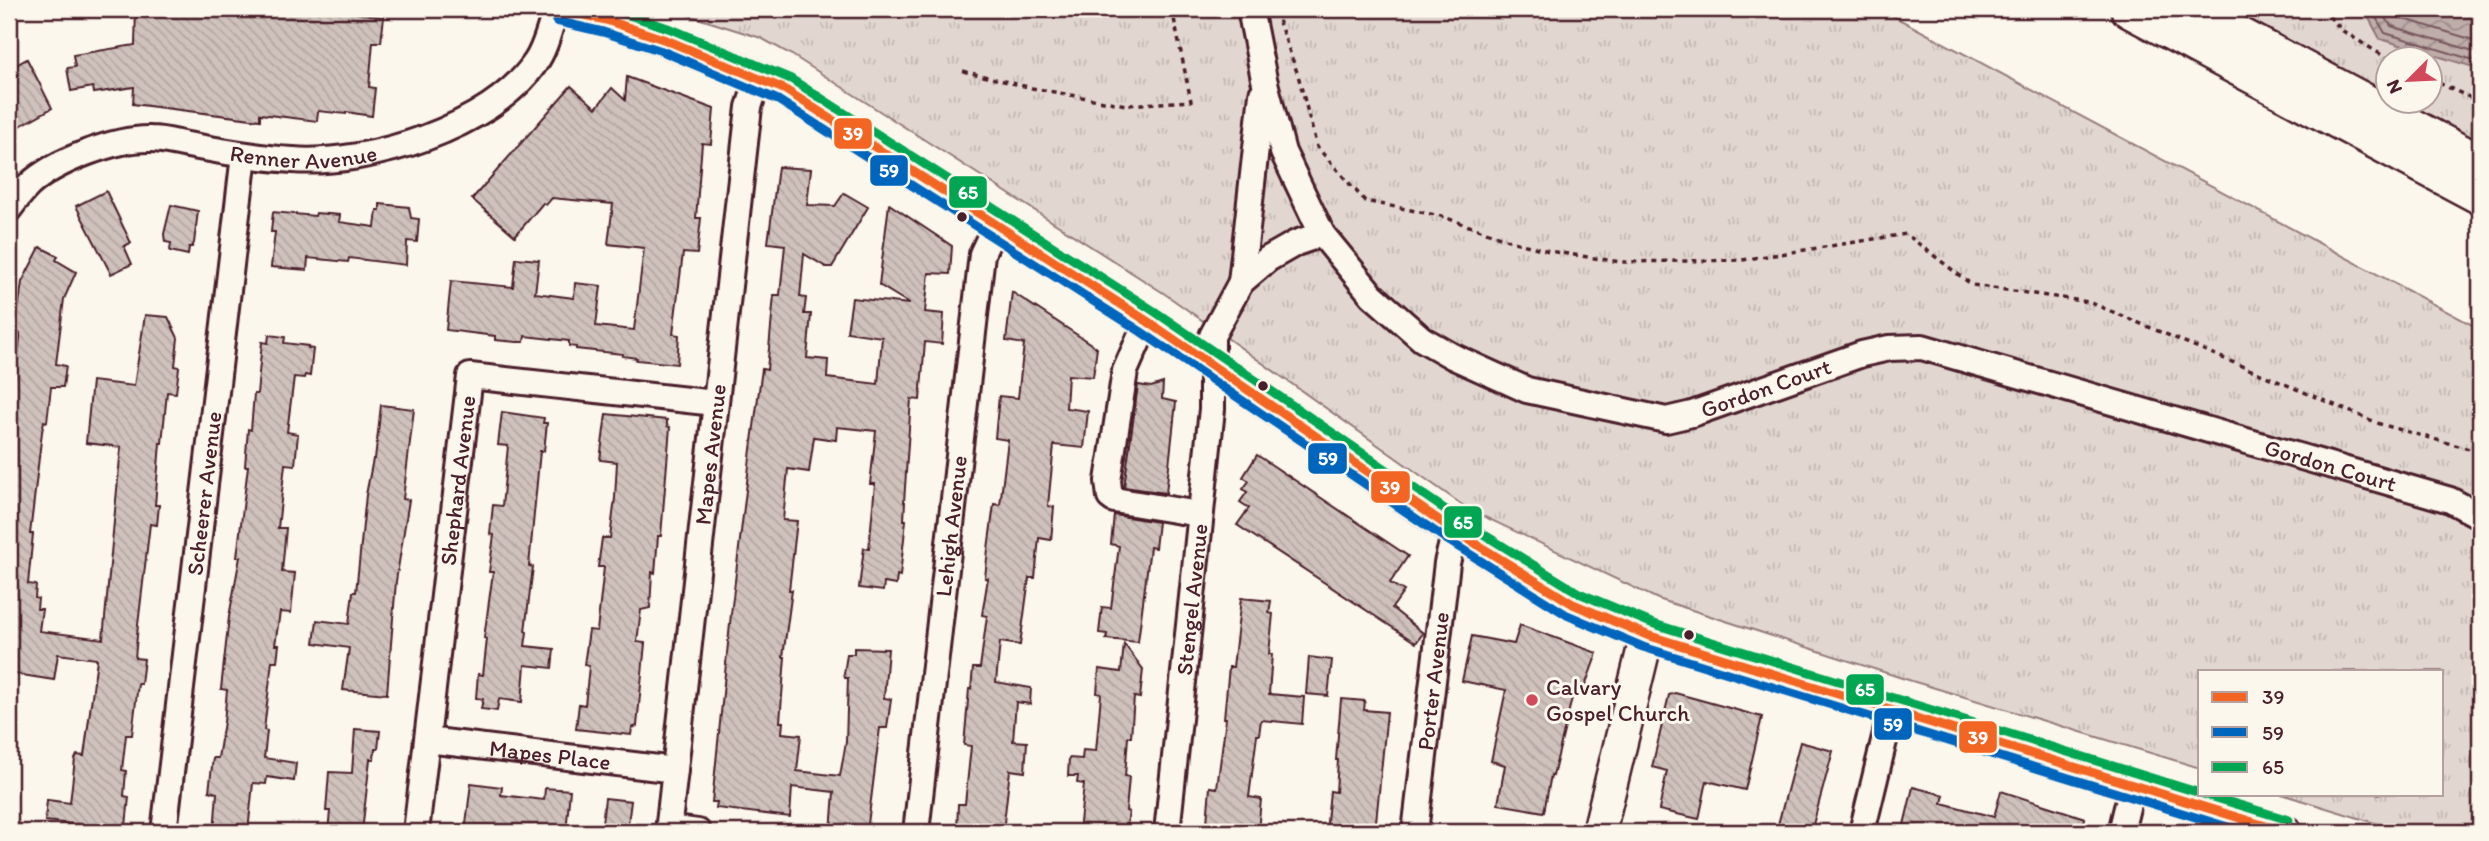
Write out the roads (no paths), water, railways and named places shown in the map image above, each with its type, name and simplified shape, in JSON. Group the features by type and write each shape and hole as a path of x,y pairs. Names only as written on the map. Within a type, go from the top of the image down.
{"highway":[{"path":"2130,9 2480,195"},
{"path":"2188,9 2480,164"}],"main road":[{"path":"557,9 606,20 666,40 784,89 1147,321 1455,531 1573,604 1647,635 2132,787 2234,825 2285,832"},
{"path":"1599,832 1647,635"}],"street":[{"name":"Renner Avenue","path":"9,209 29,185 58,165 105,146 150,139 244,155 321,161 376,154 432,137 493,103 519,81 536,62 557,9"},
{"name":"Gordon Court","path":"1250,9 1283,152 1322,234 1372,296 1422,339 1452,356 1527,390 1666,421 1862,354 1889,348 1922,347 2451,500 2480,516"},
{"name":"Mapes Avenue","path":"669,830 749,107 759,77"},
{"path":"1241,282 1264,79"},
{"name":"Scheerer Avenue","path":"164,832 244,155"},
{"name":"Lehigh Avenue","path":"916,832 982,254 996,224"},
{"path":"1241,282 1268,259 1296,243 1322,234"},
{"name":"Stengel Avenue","path":"1167,832 1212,409 1212,336 1241,282"},
{"path":"1147,321 1125,371 1108,481 1111,497 1114,500 1199,514"},
{"name":"Shephard Avenue","path":"416,832 470,376 715,403"},
{"name":"Porter Avenue","path":"1415,832 1447,563 1455,531"},
{"path":"1862,832 1891,712"},
{"name":"Mapes Place","path":"427,740 676,770"},
{"path":"2121,832 2132,787"},
{"path":"669,830 698,832"}],"water":[{"path":"2364,9 2480,9 2480,69 2444,58 2444,46 2403,46 2380,39"}],"place":[{"name":"Calvary Gospel Church","path":"1532,700"}]}
